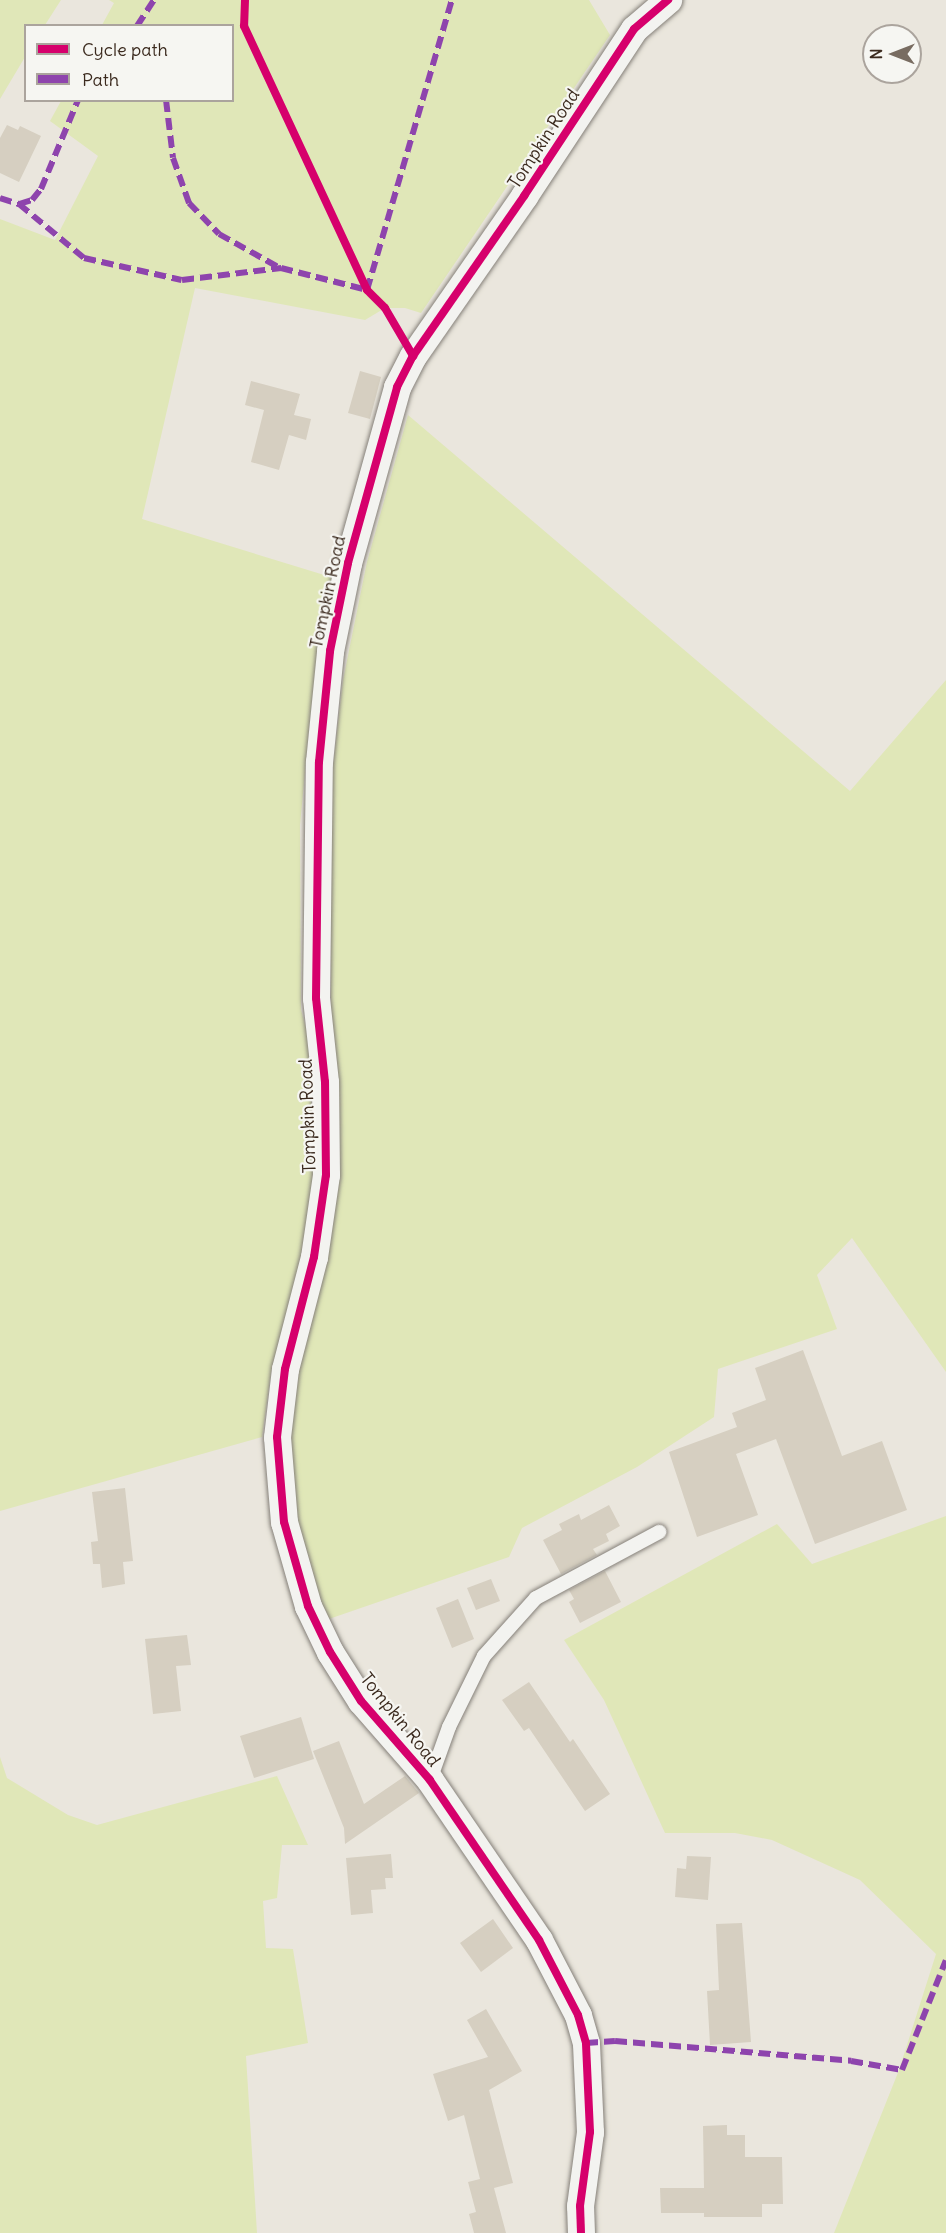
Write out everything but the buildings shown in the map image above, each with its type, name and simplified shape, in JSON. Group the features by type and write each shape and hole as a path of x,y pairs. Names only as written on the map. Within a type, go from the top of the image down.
{"street":[{"name":"Tompkin Road","path":"580,2233 579,2205 590,2132 586,2043 578,2015 538,1940 430,1780 361,1701 330,1652 308,1606 284,1522 278,1437 285,1369 314,1257 326,1175 325,1082 316,998 319,762 330,651 348,563 397,387 413,356 524,196 634,29 668,0"}],"lane":[{"path":"430,1780 449,1727 484,1656 536,1598 659,1532"}],"green space":[{"path":"0,0 61,0 46,24 24,24 24,59 0,99"},
{"path":"109,0 589,0 610,35 421,313 405,308 385,308 365,320 195,288 142,519 334,578 311,709 300,825 301,1010 309,1038 314,1176 301,1268 271,1373 262,1437 0,1511 0,219 55,240 98,156 50,121 60,102 234,102 234,24 103,24 114,3"},
{"path":"408,415 850,791 946,680 946,1372 852,1238 817,1275 837,1329 718,1369 714,1417 637,1467 522,1528 509,1557 326,1620 296,1535 289,1461 295,1363 331,1033 331,783 343,680 367,562"},
{"path":"946,1516 946,2233 834,2233 899,2070 936,1954 860,1880 772,1840 735,1833 665,1833 604,1700 564,1640 777,1524 812,1564"},
{"path":"0,1757 7,1778 68,1815 97,1825 277,1776 308,1845 282,1845 277,1898 263,1901 266,1948 293,1949 308,2043 246,2056 257,2233 0,2233"}],"marked path":[{"path":"138,24 154,0"},
{"path":"367,290 452,0"},
{"path":"19,204 32,200 41,189 77,102"},
{"path":"166,102 173,158 189,203 219,234 280,268"},
{"path":"0,198 19,204 84,258 182,280 281,268 367,290"},
{"path":"586,2043 615,2041 851,2061 902,2070 946,1960"}],"cycle path":[{"path":"245,0 244,26 367,290 385,308 413,356"},
{"path":"581,2233 580,2206 590,2132 586,2043 578,2015 539,1940 430,1780 361,1701 330,1652 308,1606 284,1522 277,1437 285,1369 314,1257 326,1175 325,1082 316,998 319,762 330,651 348,563 397,387 413,356 524,196 634,29 668,0"}]}
